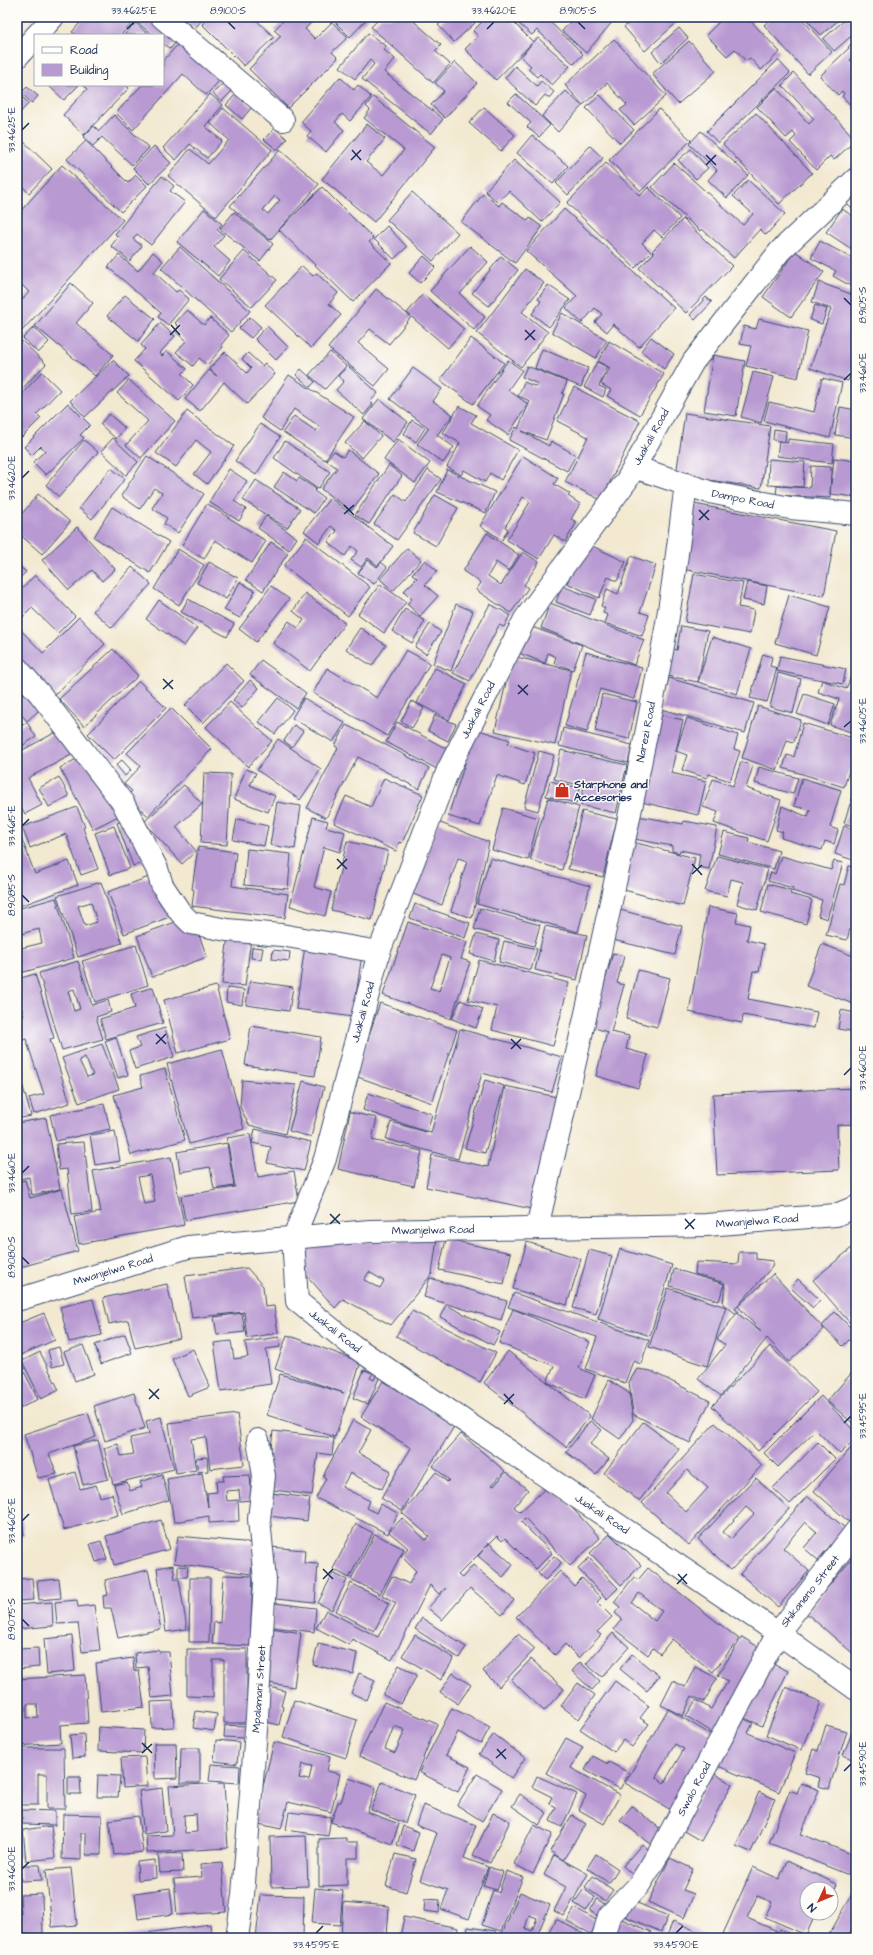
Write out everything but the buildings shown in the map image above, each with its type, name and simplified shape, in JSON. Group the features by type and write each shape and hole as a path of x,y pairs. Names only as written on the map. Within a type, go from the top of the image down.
{"street":[{"path":"38,34 53,17"},
{"path":"162,17 283,120"},
{"path":"17,57 34,38"},
{"name":"Juakali Road","path":"856,179 780,251 693,362 627,480 525,619 448,770 379,952 325,1159 293,1239 297,1301 326,1325 349,1343 778,1633 856,1689"},
{"name":"Dampo Road","path":"634,467 709,492 790,508 856,514"},
{"name":"Narezi Road","path":"537,1228 594,978 663,646 686,484"},
{"path":"17,668 49,706 123,803 157,869 162,885 180,912 191,924 227,930 281,935 379,952"},
{"name":"Mwanjelwa Road","path":"17,1300 188,1247 293,1239 370,1231 706,1225 836,1215 856,1207"},
{"name":"Mpalamani Street","path":"237,1938 243,1895 257,1725 265,1581 259,1519 264,1476 258,1440"},
{"name":"Shikaneno Street","path":"778,1633 856,1531"},
{"name":"Swalo Road","path":"604,1938 609,1916 639,1886 662,1848 778,1633"}],"place":[{"name":"Starphone and Accesories","path":"562,790"}]}
